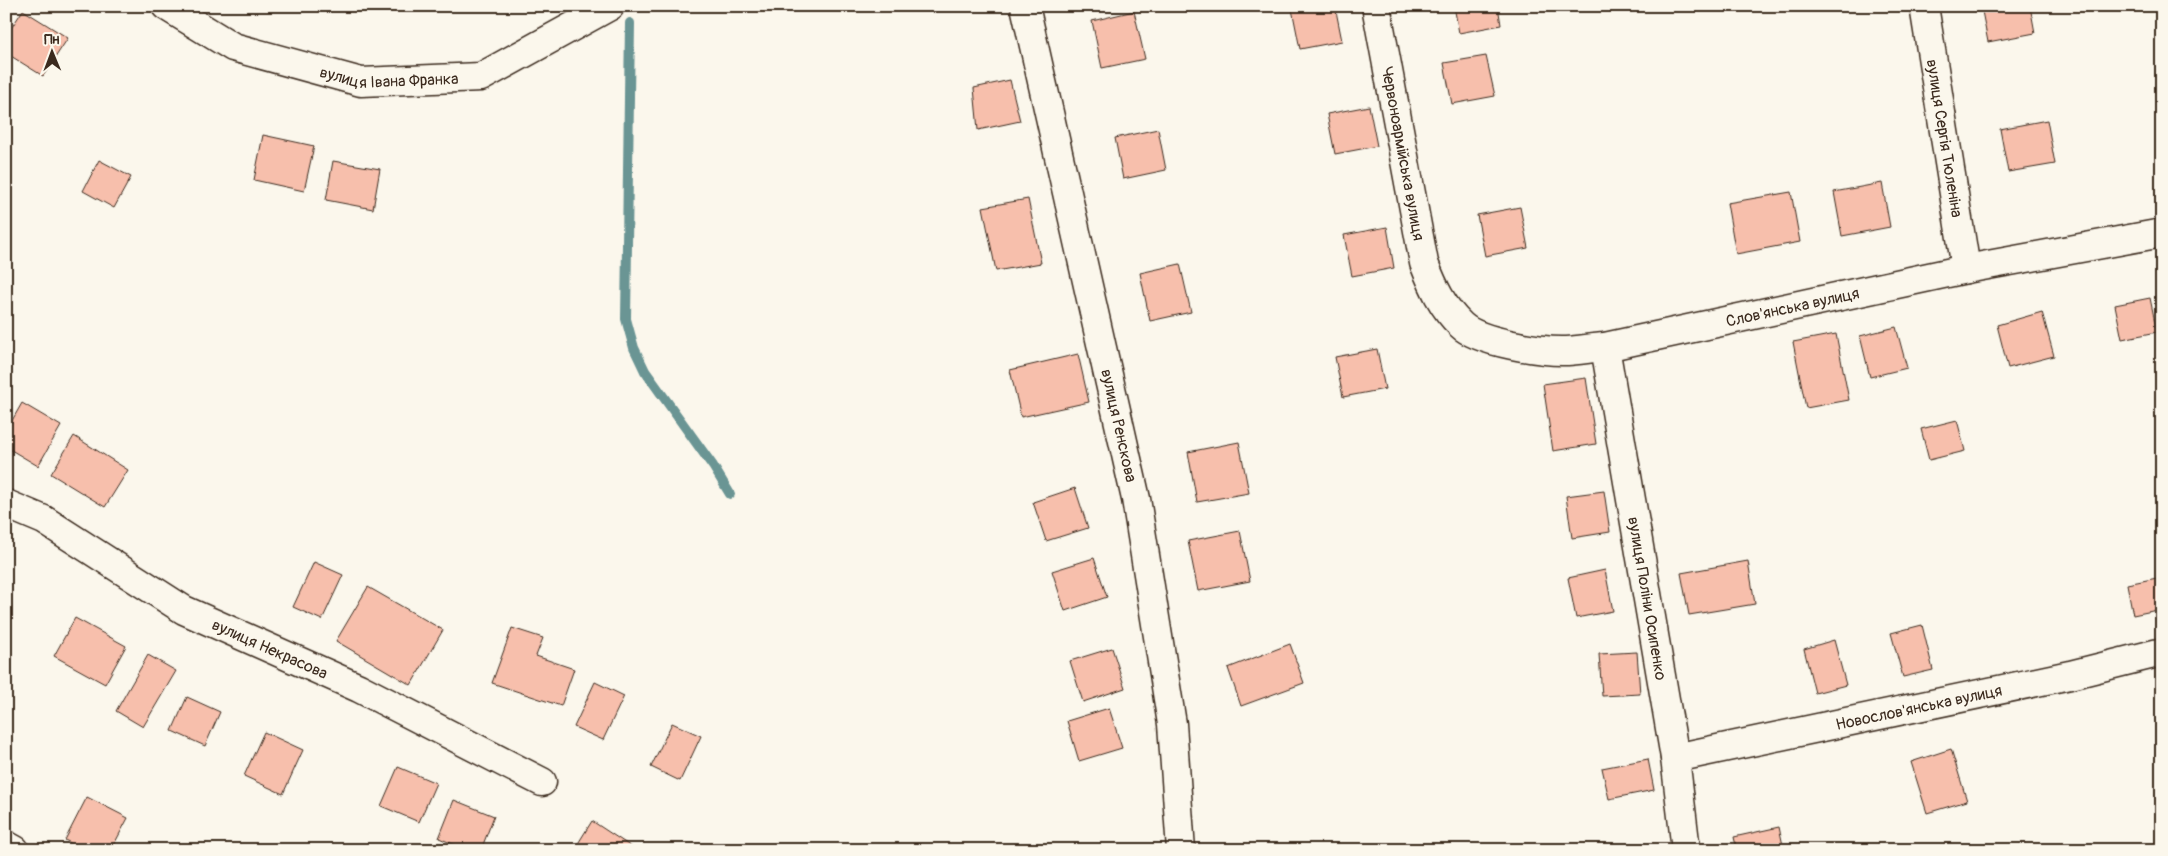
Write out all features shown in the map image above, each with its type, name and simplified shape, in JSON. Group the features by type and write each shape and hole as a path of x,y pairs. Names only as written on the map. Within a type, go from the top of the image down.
{"street":[{"name":"вулиця Івана Франка","path":"166,6 233,47 361,82 481,77 610,6"},
{"name":"вулиця Ренскова","path":"1025,6 1136,500 1172,724 1181,850"},
{"name":"Червоноармійська вулиця","path":"1376,6 1424,263 1438,297"},
{"name":"вулиця Сергія Тюленіна","path":"1924,6 1966,269"},
{"name":"Слов'янська вулиця","path":"1438,297 1462,326 1490,340 1527,347 1565,351 1605,347 1966,269 2162,233"},
{"name":"вулиця Поліни Осипенко","path":"1605,347 1675,758 1686,850"},
{"name":"вулиця Некрасова","path":"6,504 44,520 184,610 358,688 542,782"},
{"name":"Новослов'янська вулиця","path":"1675,758 2070,675 2162,652"},
{"path":"6,845 15,850"}],"building":[{"path":"1303,6 1335,6 1342,41 1300,49 1292,9"},
{"path":"1454,6 1498,6 1501,25 1459,33"},
{"path":"1981,6 2030,6 2035,33 1988,42"},
{"path":"23,10 68,38 43,76 6,53 6,36"},
{"path":"1134,11 1145,59 1102,68 1092,21"},
{"path":"1486,56 1495,96 1452,104 1444,63"},
{"path":"1010,80 1020,121 978,130 974,88"},
{"path":"1369,106 1377,146 1335,154 1327,114"},
{"path":"2047,120 2055,164 2008,172 2000,129"},
{"path":"1158,129 1166,170 1123,179 1115,138"},
{"path":"263,135 314,146 304,191 254,180"},
{"path":"99,160 131,177 114,208 83,191"},
{"path":"333,161 380,169 373,209 326,200"},
{"path":"1882,183 1890,227 1842,236 1834,192"},
{"path":"1791,192 1800,242 1736,254 1727,203"},
{"path":"1028,199 1041,263 996,271 983,207"},
{"path":"1520,207 1528,248 1485,256 1477,215"},
{"path":"1387,227 1394,268 1352,276 1344,235"},
{"path":"1180,264 1191,312 1150,321 1140,273"},
{"path":"2150,298 2157,332 2122,339 2115,305"},
{"path":"2042,312 2054,356 2008,368 1997,325"},
{"path":"1896,327 1907,368 1870,377 1860,336"},
{"path":"1836,334 1849,400 1806,408 1793,342"},
{"path":"1377,349 1385,389 1343,397 1335,357"},
{"path":"1078,354 1089,402 1021,417 1010,370"},
{"path":"1586,378 1596,444 1553,451 1543,384"},
{"path":"22,403 61,426 38,466 6,447 6,431"},
{"path":"1957,420 1965,451 1929,460 1921,429"},
{"path":"74,436 128,470 105,507 51,474"},
{"path":"1239,442 1249,493 1197,502 1188,452"},
{"path":"1075,488 1088,528 1046,541 1033,502"},
{"path":"1604,491 1610,532 1572,538 1566,496"},
{"path":"1240,531 1250,581 1198,591 1188,541"},
{"path":"1094,558 1107,597 1065,611 1052,571"},
{"path":"1748,561 1755,604 1689,615 1681,573"},
{"path":"314,562 343,575 322,620 293,607"},
{"path":"1605,570 1613,611 1576,618 1568,578"},
{"path":"2162,577 2162,609 2133,615 2127,584"},
{"path":"368,587 443,630 411,685 336,641"},
{"path":"75,618 126,646 105,684 54,656"},
{"path":"1922,625 1933,670 1903,677 1891,633"},
{"path":"512,628 543,638 536,656 574,669 561,706 492,683"},
{"path":"1834,640 1846,685 1815,693 1804,649"},
{"path":"1290,644 1304,683 1241,706 1228,668"},
{"path":"1112,648 1125,688 1083,702 1070,661"},
{"path":"1637,652 1640,694 1602,696 1599,654"},
{"path":"148,655 176,671 143,727 116,711"},
{"path":"595,682 624,696 603,740 574,727"},
{"path":"187,697 220,712 205,746 172,731"},
{"path":"1109,708 1122,748 1079,761 1067,721"},
{"path":"672,723 701,736 680,781 651,767"},
{"path":"264,732 303,750 283,794 244,776"},
{"path":"1951,749 1967,801 1927,813 1911,762"},
{"path":"1648,759 1654,790 1609,799 1602,768"},
{"path":"398,767 436,783 419,822 381,806"},
{"path":"87,797 128,818 111,850 83,850 65,840"},
{"path":"454,800 494,816 481,850 467,850 439,838"},
{"path":"592,821 636,850 574,850"},
{"path":"1779,827 1784,850 1737,850 1734,837"}],"waterway":[{"path":"630,23 626,319 634,348 645,371 713,466 730,494"}]}
